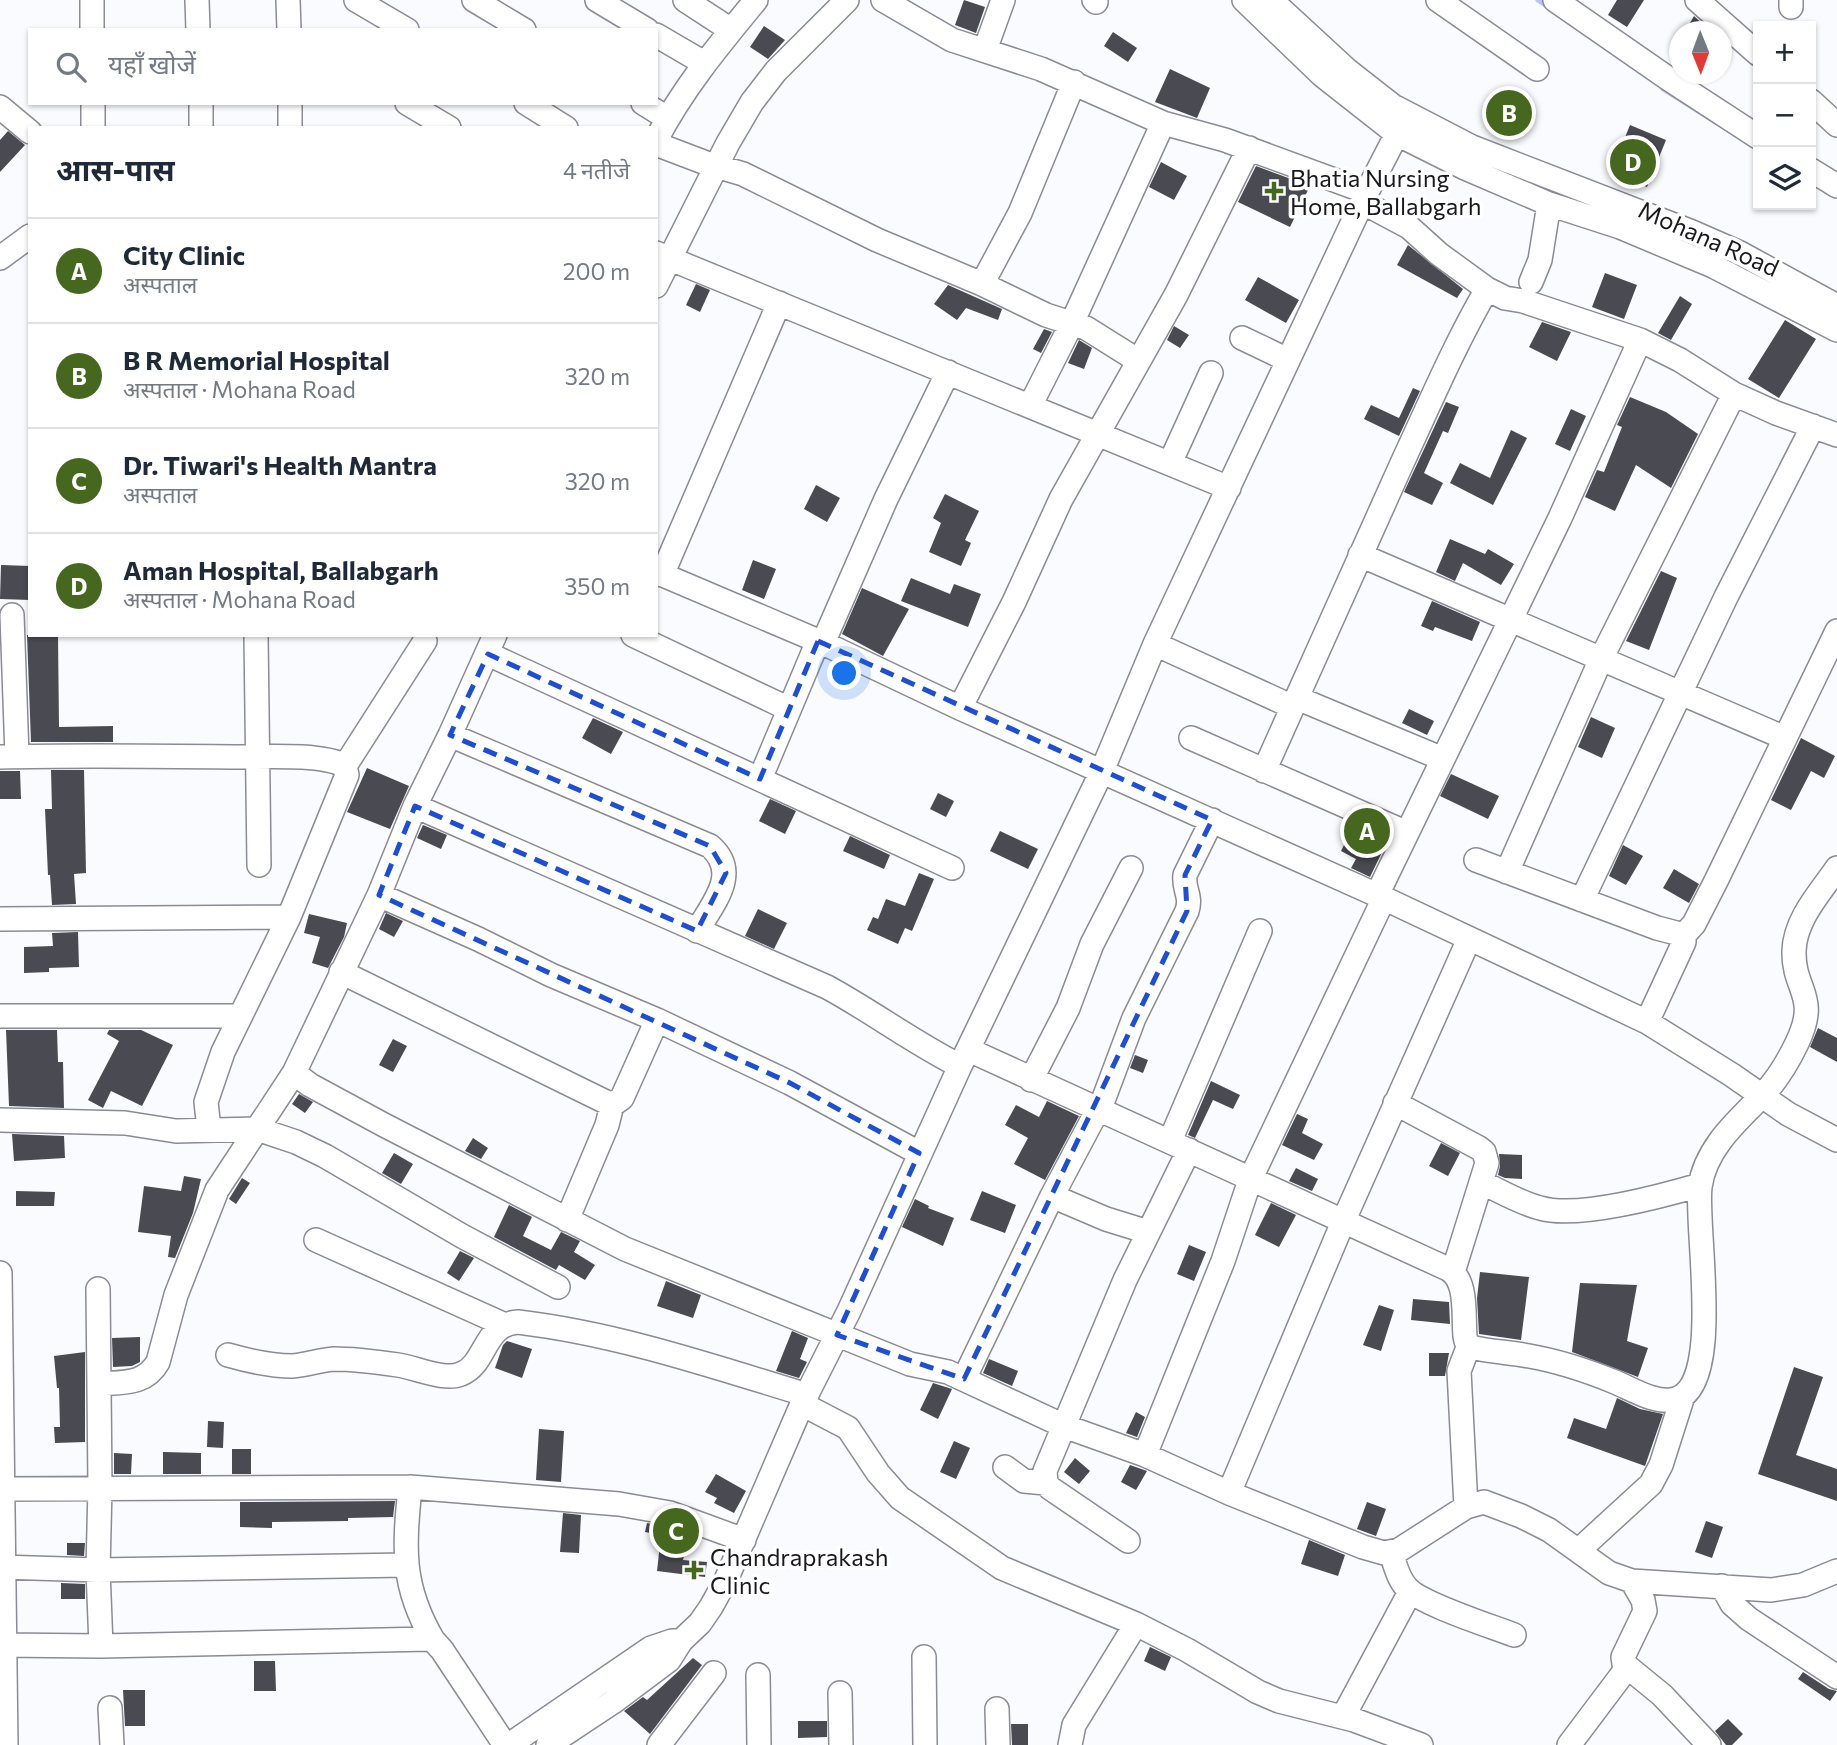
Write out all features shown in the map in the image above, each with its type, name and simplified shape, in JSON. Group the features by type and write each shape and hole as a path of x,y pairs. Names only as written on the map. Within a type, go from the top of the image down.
{"street":[{"path":"92,0 92,28"},
{"path":"197,0 198,28"},
{"path":"288,0 289,28"},
{"path":"356,0 404,28"},
{"path":"474,0 521,28"},
{"path":"597,0 644,28"},
{"path":"685,0 731,30"},
{"path":"658,137 667,118 704,63 755,0"},
{"path":"658,278 664,256 718,166 738,123 762,86 847,0"},
{"path":"883,0 939,34 1074,82 1163,123 1249,148 1365,197 1409,227 1439,254 1505,298 1523,301 1640,340 1734,394 1776,413 1837,435"},
{"path":"985,50 1003,0"},
{"name":"Mohana Road","path":"1244,0 1288,16"},
{"name":"Mohana Road","path":"1271,0 1288,16 1348,98 1402,124 1472,147 1740,253 1837,306"},
{"path":"1438,0 1537,69"},
{"path":"1555,0 1634,56 1753,134"},
{"path":"1697,0 1753,50"},
{"path":"658,36 704,63"},
{"path":"982,284 1020,213 1074,82"},
{"path":"93,105 93,126"},
{"path":"201,105 201,126"},
{"path":"410,105 446,126"},
{"path":"529,105 563,126"},
{"path":"646,105 667,118"},
{"path":"1816,106 1837,125"},
{"path":"0,107 28,130"},
{"path":"1030,406 1072,323 1163,123"},
{"path":"548,1745 660,1668 711,1607 919,1153 1101,771 1155,644 1365,197 1402,124"},
{"name":"Mohana Road","path":"1402,124 1465,168 1549,204 1620,227 1691,256 1755,286 1837,330"},
{"path":"658,142 758,180 877,240 982,284 1046,315 1096,332 1137,360"},
{"path":"960,708 1009,612 1061,499 1137,360 1171,305 1249,148"},
{"path":"1816,173 1837,186"},
{"path":"1531,282 1540,260 1549,204"},
{"path":"0,258 28,237"},
{"path":"664,256 1229,488"},
{"path":"1264,771 1457,346 1488,289"},
{"path":"779,303 659,573 820,642 960,708 1212,820 1647,1022 1808,1126 1837,1140"},
{"path":"1242,338 1288,360"},
{"path":"1145,1455 1223,1261 1250,1180 1381,897 1407,833 1560,518 1640,340"},
{"path":"760,779 789,709 886,499 948,372"},
{"path":"1170,463 1211,373"},
{"path":"1507,872 1601,659 1734,394"},
{"path":"1582,900 1726,597 1814,425"},
{"path":"1360,555 1785,738"},
{"path":"14,615 9,757 256,757 333,760 345,766"},
{"path":"1647,1022 1684,942 1684,935 1694,924 1837,631"},
{"path":"256,637 259,864"},
{"path":"637,637 789,709"},
{"path":"209,1129 206,1102 211,1083 239,1016 289,917 347,775 345,766 425,641"},
{"path":"1155,644 1443,759"},
{"path":"99,1384 141,1380 153,1371 176,1295 218,1190 294,1073 379,895 415,806 491,645 760,779 952,868"},
{"path":"450,735 710,846 719,853 726,873 697,931"},
{"path":"1191,738 1407,833"},
{"path":"415,806 827,987 867,1009 928,1050 965,1058 1031,1080 1180,1145 1250,1180 1453,1272 1461,1288 1465,1336 1469,1345 1477,1349 1530,1356 1558,1363 1601,1376 1651,1397 1670,1400 1683,1396"},
{"path":"964,1380 1052,1196 1109,1086 1130,1027 1187,911 1190,900 1184,883 1185,875 1212,820"},
{"path":"1476,860 1657,928 1684,935"},
{"path":"1579,1550 1651,1484 1661,1465 1683,1396 1695,1382 1704,1330 1700,1185 1714,1151 1728,1131 1762,1096 1782,1070 1805,1023 1807,1009 1794,953 1797,933 1804,916 1837,868"},
{"path":"1031,1080 1074,994 1092,944 1131,869"},
{"path":"379,895 790,1083 919,1153"},
{"path":"0,919 289,917"},
{"path":"1046,1483 1045,1471 1125,1280 1148,1233 1260,931"},
{"path":"1229,1493 1343,1222 1469,939"},
{"path":"341,972 612,1105"},
{"path":"0,1016 239,1016"},
{"path":"567,1220 607,1125 612,1105 622,1098 657,1020"},
{"path":"294,1073 341,1102 625,1249 910,1364 937,1368 1064,1426 1145,1455 1363,1548 1391,1553 1399,1550 1475,1503 1492,1504 1549,1530 1609,1573 1632,1581 1722,1586 1745,1590 1789,1588 1837,1571"},
{"path":"1395,1103 1484,1152 1487,1163 1453,1272"},
{"path":"0,1120 125,1123 176,1131 257,1129 296,1142 325,1156 462,1236 558,1287"},
{"path":"1481,1182 1543,1209 1564,1210 1634,1202 1700,1185"},
{"path":"1052,1196 1148,1233"},
{"path":"316,1240 505,1325 525,1323 641,1344 805,1400 848,1428 878,1473 900,1498 1002,1568 1136,1624 1187,1650 1258,1692 1295,1707 1343,1717 1421,1745"},
{"path":"0,1273 2,1645 6,1745"},
{"path":"98,1289 98,1570 101,1646"},
{"path":"228,1355 256,1363 293,1366 333,1359 358,1360 411,1367 449,1376 459,1375 473,1365 491,1336 505,1325"},
{"path":"1465,1507 1460,1371 1469,1345"},
{"path":"1005,1467 1024,1481 1046,1483 1056,1493 1128,1541"},
{"path":"1,1489 410,1487 619,1503 670,1513 744,1540"},
{"path":"410,1487 406,1565 419,1617 507,1745 651,1648 681,1641"},
{"path":"1391,1553 1401,1579 1410,1592 1514,1635"},
{"path":"2,1567 98,1570 406,1565"},
{"path":"1632,1581 1643,1600 1645,1611 1623,1657 1624,1664 1662,1695 1709,1745"},
{"path":"1722,1586 1732,1604 1749,1619 1837,1676"},
{"path":"1343,1717 1410,1592"},
{"path":"1070,1745 1074,1725 1136,1624"},
{"path":"2,1645 101,1646 433,1640"},
{"path":"924,1657 925,1745"},
{"path":"1569,1745 1627,1668"},
{"path":"659,1745 714,1673"},
{"path":"758,1675 759,1745"},
{"path":"840,1693 841,1745"},
{"path":"110,1708 111,1745"},
{"path":"997,1709 998,1745"},
{"path":"682,1717 685,1745"}],"highlighted area":[{"path":"818,641 1212,820 1185,875 1187,911 964,1379 837,1335 919,1153 790,1083 379,895 415,806 697,931 726,873 710,846 450,735 488,654 760,779"}],"building":[{"path":"964,0 985,7 976,33 955,25"},
{"path":"1617,0 1644,0 1627,27 1608,15"},
{"path":"764,26 785,40 768,59 750,47"},
{"path":"1113,32 1137,48 1128,62 1104,46"},
{"path":"1170,69 1210,88 1197,118 1155,102"},
{"path":"1512,97 1527,106 1513,130 1497,120"},
{"path":"1630,125 1666,140 1647,187 1611,172"},
{"path":"8,131 25,145 0,172 0,140"},
{"path":"1161,162 1187,176 1174,200 1149,187"},
{"path":"1256,166 1310,186 1290,227 1238,202"},
{"path":"1408,245 1463,289 1457,298 1397,265"},
{"path":"1605,273 1637,285 1624,319 1592,307"},
{"path":"1258,277 1299,300 1286,323 1245,300"},
{"path":"696,284 710,290 700,312 686,305"},
{"path":"948,285 1002,309 998,320 966,308 957,320 934,304"},
{"path":"1680,296 1692,304 1671,340 1658,333"},
{"path":"1785,320 1816,339 1779,398 1748,379"},
{"path":"1542,322 1571,332 1557,361 1529,347"},
{"path":"1174,326 1189,335 1180,348 1167,340"},
{"path":"1044,329 1052,332 1041,353 1033,349"},
{"path":"1079,340 1092,348 1084,369 1068,363"},
{"path":"1413,388 1420,391 1399,436 1364,419 1371,405 1399,418"},
{"path":"1630,397 1666,412 1698,434 1671,488 1636,465 1615,511 1585,497 1597,470 1604,472 1622,427 1617,425"},
{"path":"1446,402 1459,407 1448,433 1443,431 1424,473 1443,483 1432,505 1404,492"},
{"path":"1571,409 1586,416 1570,451 1555,444"},
{"path":"1511,430 1527,438 1493,505 1450,483 1460,463 1490,478"},
{"path":"816,485 840,498 827,522 804,509"},
{"path":"945,494 979,511 965,540 971,543 961,566 929,552 941,523 933,518"},
{"path":"1450,539 1485,554 1488,549 1514,564 1501,585 1463,563 1455,581 1436,572"},
{"path":"753,560 776,569 764,599 742,590"},
{"path":"1,565 28,566 28,600 0,599"},
{"path":"1661,571 1677,578 1649,650 1626,641"},
{"path":"911,578 950,594 954,584 981,594 968,627 901,601"},
{"path":"862,588 909,609 883,656 842,634"},
{"path":"1432,601 1480,622 1472,641 1435,627 1433,631 1421,626"},
{"path":"27,635 58,637 59,727 113,726 113,742 31,742"},
{"path":"1409,709 1434,721 1427,735 1402,723"},
{"path":"1591,717 1615,728 1602,758 1578,747"},
{"path":"593,718 623,732 611,754 582,738"},
{"path":"1801,738 1835,756 1824,778 1811,771 1791,810 1771,800"},
{"path":"367,768 409,786 390,829 347,812"},
{"path":"51,770 84,770 86,873 74,874 76,904 52,905 45,809 52,809"},
{"path":"0,771 20,771 21,799 0,799"},
{"path":"1451,774 1499,796 1488,819 1440,796"},
{"path":"938,793 954,801 946,817 930,809"},
{"path":"770,799 796,811 785,834 759,821"},
{"path":"423,825 447,835 441,849 417,838"},
{"path":"1354,825 1388,840 1370,877 1351,868 1356,859 1341,851"},
{"path":"1000,831 1038,849 1028,869 990,851"},
{"path":"850,836 890,855 884,869 843,851"},
{"path":"1623,845 1643,856 1626,885 1609,876"},
{"path":"1674,869 1699,884 1689,903 1663,888"},
{"path":"919,873 934,879 912,931 905,928 898,944 867,930 873,917 878,919 886,899 905,906"},
{"path":"758,909 787,923 774,949 745,936"},
{"path":"386,913 403,921 394,937 379,929"},
{"path":"309,914 347,923 344,937 328,968 312,963 320,937 304,933"},
{"path":"78,932 79,967 49,968 49,972 24,973 24,947 53,946 52,933"},
{"path":"1818,1028 1837,1038 1837,1062 1810,1047"},
{"path":"6,1030 57,1030 58,1062 63,1062 64,1108 9,1106"},
{"path":"109,1030 141,1030 173,1045 142,1106 111,1091 103,1108 88,1100 119,1041 107,1034"},
{"path":"393,1039 407,1046 393,1072 379,1065"},
{"path":"1135,1055 1148,1060 1143,1073 1130,1068"},
{"path":"1211,1081 1240,1095 1233,1109 1213,1100 1195,1138 1188,1135"},
{"path":"299,1094 313,1102 305,1113 292,1104"},
{"path":"1047,1101 1079,1116 1045,1180 1014,1164 1028,1138 1005,1125 1016,1105 1039,1117"},
{"path":"1297,1114 1308,1119 1302,1133 1323,1144 1314,1160 1282,1145"},
{"path":"12,1134 64,1136 65,1158 14,1161"},
{"path":"473,1138 488,1148 481,1159 465,1151"},
{"path":"1441,1143 1460,1153 1448,1176 1429,1166"},
{"path":"394,1153 413,1164 401,1184 382,1173"},
{"path":"1499,1154 1522,1155 1522,1179 1498,1175"},
{"path":"1296,1168 1318,1179 1312,1191 1289,1181"},
{"path":"184,1176 201,1179 193,1213 175,1258 168,1257 171,1236 138,1232 144,1186 181,1191"},
{"path":"242,1178 250,1183 236,1204 229,1199"},
{"path":"16,1191 55,1192 54,1206 16,1206"},
{"path":"982,1191 1016,1205 1005,1233 970,1220"},
{"path":"915,1199 929,1206 928,1208 954,1218 943,1246 902,1227"},
{"path":"1271,1203 1296,1215 1279,1247 1255,1235"},
{"path":"509,1205 532,1217 523,1236 551,1250 561,1232 580,1241 574,1252 595,1265 585,1280 559,1265 556,1270 494,1237"},
{"path":"1189,1245 1206,1252 1194,1281 1177,1274"},
{"path":"460,1251 474,1258 459,1281 447,1273"},
{"path":"1480,1272 1529,1277 1521,1340 1479,1334 1477,1298"},
{"path":"666,1281 701,1295 693,1318 657,1306"},
{"path":"1580,1283 1637,1285 1627,1341 1648,1348 1638,1377 1572,1352"},
{"path":"1413,1299 1449,1302 1450,1324 1411,1320"},
{"path":"1379,1305 1394,1310 1381,1351 1363,1345"},
{"path":"792,1331 808,1338 800,1359 807,1362 799,1378 776,1371"},
{"path":"140,1337 140,1362 132,1366 113,1367 112,1338"},
{"path":"507,1341 532,1349 522,1378 495,1368"},
{"path":"85,1352 85,1442 55,1443 54,1427 60,1427 59,1388 54,1356"},
{"path":"1429,1353 1449,1353 1445,1376 1429,1376"},
{"path":"989,1359 1018,1371 1012,1386 983,1373"},
{"path":"1794,1367 1823,1377 1796,1455 1837,1469 1837,1501 1758,1474"},
{"path":"933,1383 952,1389 938,1419 920,1410"},
{"path":"1617,1398 1640,1409 1663,1414 1645,1466 1567,1438 1574,1418 1606,1429"},
{"path":"1136,1412 1145,1417 1137,1437 1126,1433"},
{"path":"208,1421 224,1422 223,1448 207,1447"},
{"path":"539,1429 564,1431 561,1482 536,1480"},
{"path":"954,1441 970,1448 956,1479 940,1472"},
{"path":"232,1449 251,1449 251,1474 232,1474"},
{"path":"163,1452 201,1453 201,1474 163,1474"},
{"path":"114,1453 132,1454 131,1474 114,1474"},
{"path":"1075,1458 1090,1471 1079,1484 1064,1472"},
{"path":"1130,1465 1147,1471 1136,1490 1121,1482"},
{"path":"716,1474 746,1491 734,1513 714,1503 717,1498 705,1492"},
{"path":"395,1501 393,1517 348,1518 348,1521 272,1522 272,1528 240,1527 240,1502"},
{"path":"1367,1502 1386,1509 1376,1536 1357,1529"},
{"path":"563,1513 581,1515 579,1553 560,1552"},
{"path":"1706,1521 1723,1527 1712,1558 1695,1552"},
{"path":"647,1523 689,1535 683,1560 707,1562 705,1577 657,1571 661,1535 645,1532"},
{"path":"1309,1540 1345,1555 1338,1576 1301,1564"},
{"path":"67,1543 85,1543 84,1556 67,1555"},
{"path":"61,1583 85,1584 85,1599 61,1599"},
{"path":"1150,1647 1171,1657 1165,1671 1144,1661"},
{"path":"693,1658 702,1665 650,1734 624,1711 643,1697 647,1700"},
{"path":"254,1661 275,1661 276,1691 254,1691"},
{"path":"1803,1672 1829,1689 1837,1691 1830,1701 1798,1679"},
{"path":"123,1690 145,1690 145,1726 125,1726"},
{"path":"1728,1719 1743,1734 1732,1745 1726,1745 1715,1731"},
{"path":"798,1721 827,1721 827,1737 798,1738"},
{"path":"1011,1724 1028,1724 1028,1745 1012,1745"}],"waterway":[{"path":"1538,0 1550,8"},
{"path":"1663,89 1717,123"}],"place":[{"name":"B R Memorial Hospital","path":"1509,113"},
{"name":"Aman Hospital, Ballabgarh","path":"1633,162"},
{"name":"Bhatia Nursing Home, Ballabgarh","path":"1274,191"},
{"name":"City Clinic","path":"1367,831"},
{"name":"Dr. Tiwari's Health Mantra","path":"676,1531"},
{"name":"Chandraprakash Clinic","path":"694,1570"}]}
